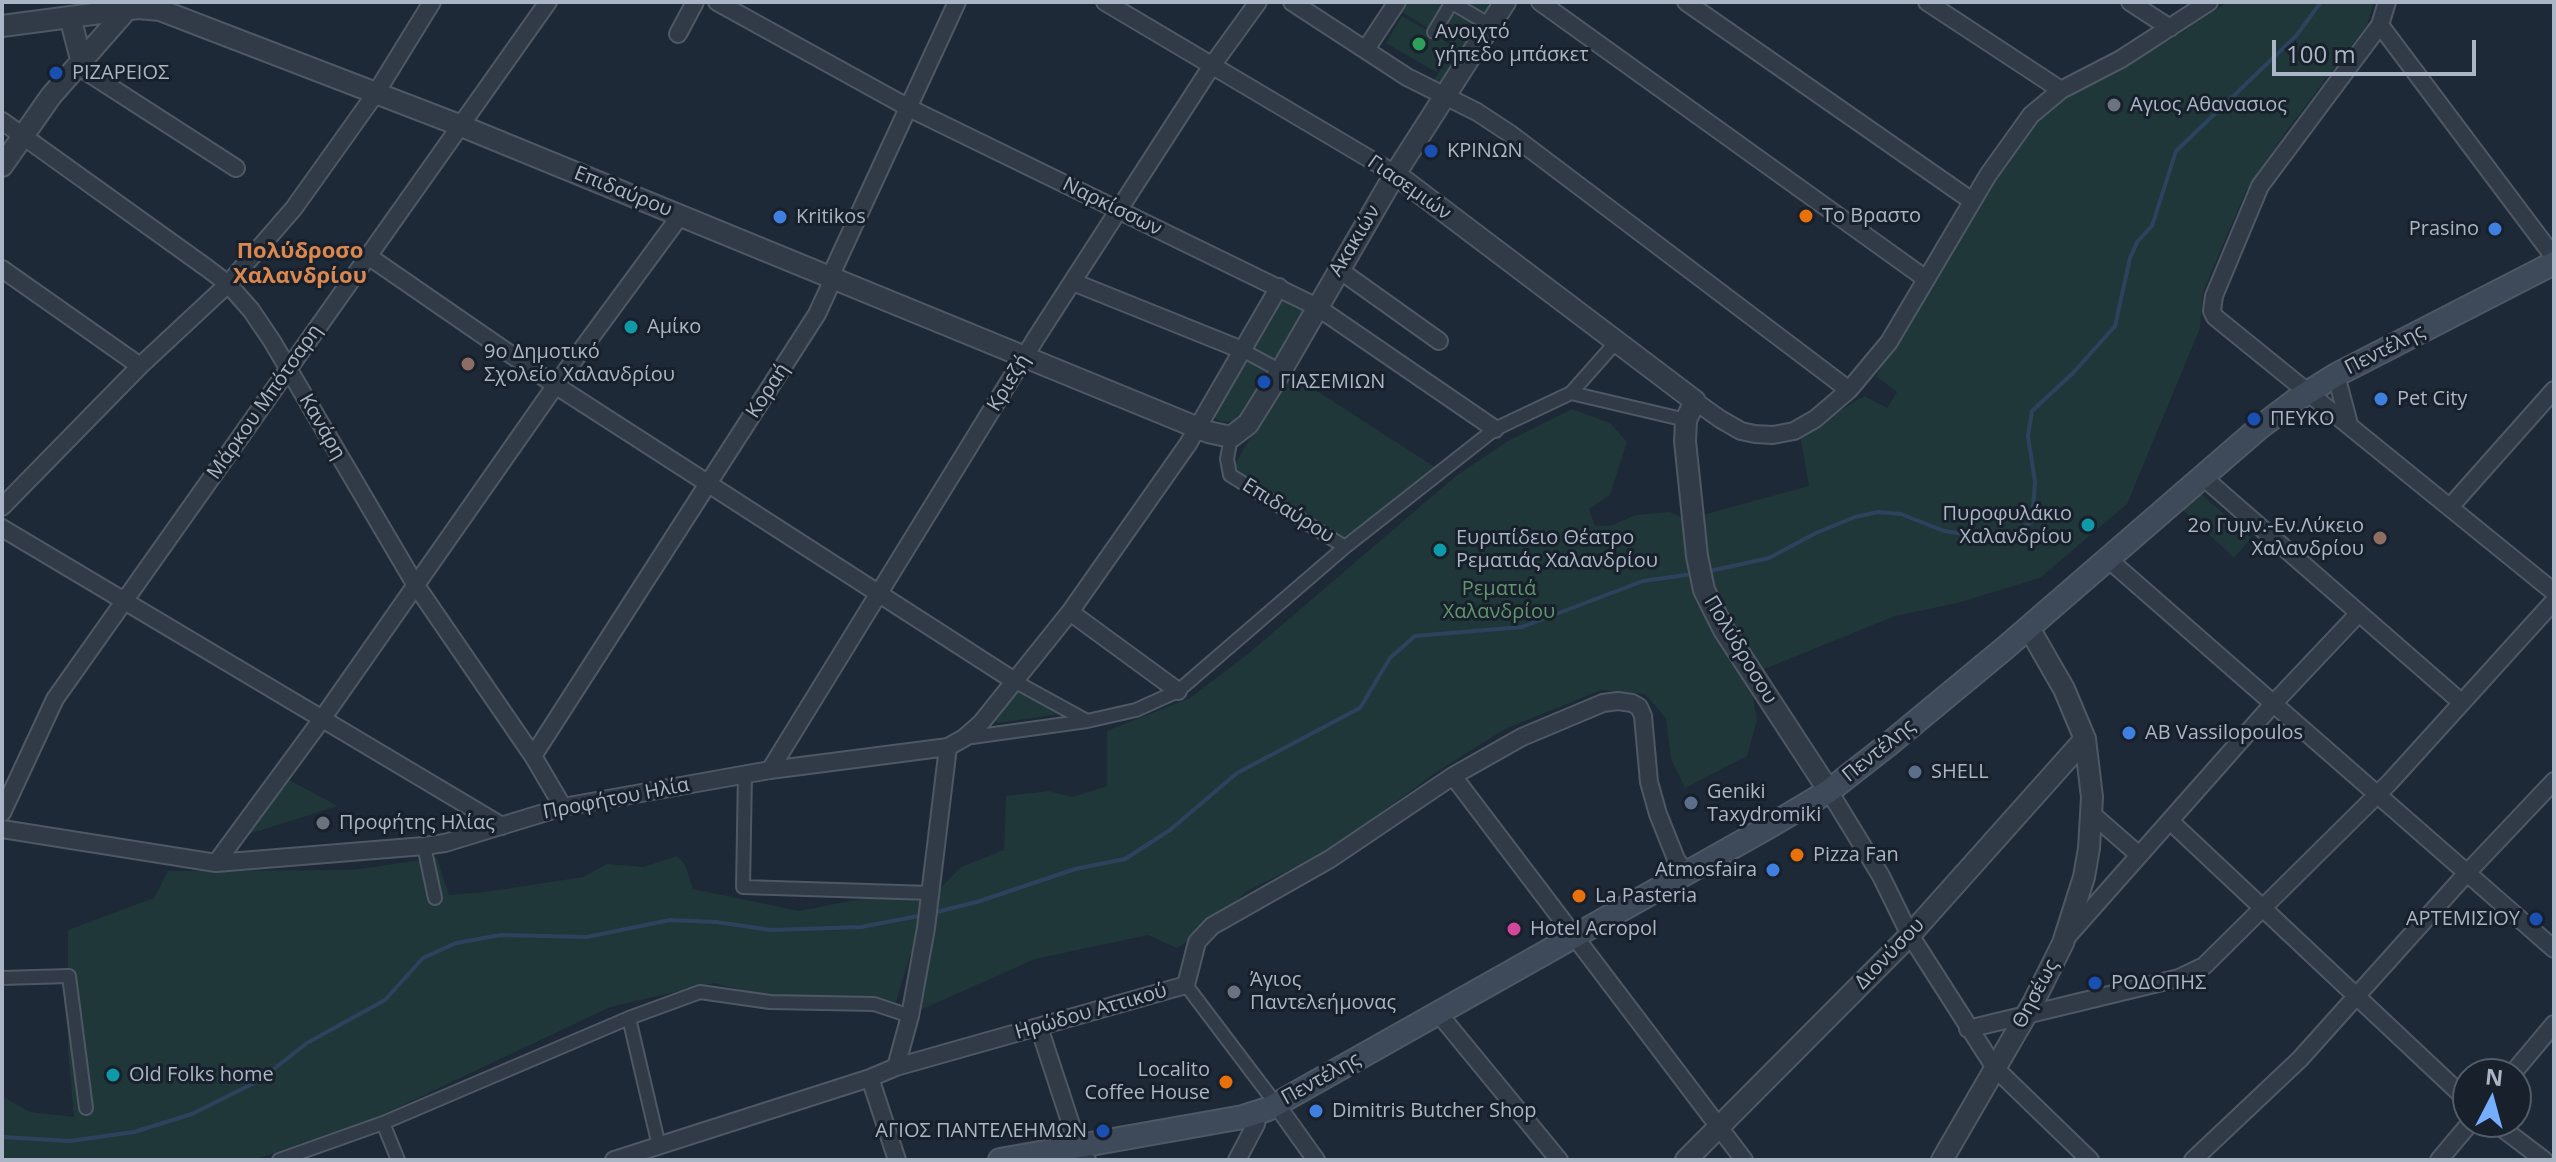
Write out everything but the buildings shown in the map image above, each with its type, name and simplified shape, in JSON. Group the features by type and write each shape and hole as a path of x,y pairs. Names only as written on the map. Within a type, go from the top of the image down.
{"main road":[{"name":"Πεντέλης","path":"1000,1160 1084,1156 1267,1108 1686,874 1829,791 2029,628 2259,428 2308,391 2553,263"}],"street":[{"path":"2,507 140,366 228,284 294,208 376,93 432,2"},
{"name":"Μάρκου Μπότσαρη","path":"2,813 55,699 548,2"},
{"path":"678,34 695,2"},
{"name":"Ναρκίσσων","path":"717,2 909,108 1317,307 1495,429"},
{"name":"Κοραή","path":"533,756 817,314 829,288 830,277 957,2"},
{"name":"Γιασεμιών","path":"1105,2 1395,174 1617,341 1690,410"},
{"name":"Κριεζή","path":"770,770 1073,282 1211,67 1258,2"},
{"path":"1292,2 1407,77 1477,112 1509,133 1849,390"},
{"path":"1366,49 1397,2"},
{"path":"1434,32 1452,2 1490,25"},
{"name":"Ακακιών","path":"1231,437 1248,424 1395,174 1505,2"},
{"path":"1540,2 1926,279"},
{"path":"1686,2 1972,201"},
{"path":"1927,2 2061,90"},
{"path":"2130,2 2170,28"},
{"path":"1571,393 1690,410 1741,431 1773,435 1794,431 1815,419 1849,390 1889,342 1972,201 2031,115 2061,90 2121,59 2209,2"},
{"path":"2387,2 2380,25 2260,186 2214,296 2212,311 2215,317 2554,592"},
{"path":"2,166 51,96 130,6"},
{"name":"Επιδαύρου","path":"2,26 130,6 154,6 459,125 1215,434 1231,437 1227,459 1230,475 1345,547"},
{"path":"70,17 87,72 236,168"},
{"path":"2380,25 2553,263"},
{"name":"Κανάρη","path":"2,121 228,284 251,310 289,368 415,584 533,756 563,807"},
{"path":"216,863 322,719 555,385 680,216"},
{"path":"368,256 555,385 708,485 1016,682 1087,721"},
{"path":"2,269 140,366"},
{"path":"1338,269 1439,341"},
{"path":"1073,282 1242,350 1281,371"},
{"path":"896,1067 910,1016 926,928 948,747 981,723 1070,612 1199,427 1279,287"},
{"path":"964,738 1087,721 1136,710 1178,691 1345,547 1495,429 1571,393 1617,341"},
{"path":"2336,375 2349,424"},
{"path":"2450,507 2554,390"},
{"name":"Πολύδροσου","path":"1690,410 1685,441 1697,556 1704,590 1724,630 1829,791"},
{"path":"2203,477 2461,702"},
{"path":"2,528 502,826"},
{"path":"2108,559 2554,949"},
{"path":"1968,1029 2191,973 2215,957 2376,795 2554,601"},
{"path":"1070,612 1178,691"},
{"path":"2063,943 2273,704 2359,613"},
{"name":"Θησέως","path":"1942,1160 2063,943 2084,877 2092,814 2091,777 2085,739 2064,689 2029,628"},
{"name":"Ηρώδου Αττικού","path":"614,1160 661,1153 896,1067 1186,985 1197,942 1212,926 1330,859 1453,776 1522,737 1603,703 1632,703 1639,707 1643,716 1648,773 1658,814 1672,850 1686,874"},
{"name":"Διονύσου","path":"1686,1160 1910,935 2085,739"},
{"name":"Προφήτου Ηλία","path":"2,829 216,863 424,846 445,843 563,807 770,770 948,747"},
{"path":"745,774 743,887 930,898"},
{"path":"1453,776 1744,1160"},
{"path":"2193,1160 2300,1059 2554,781"},
{"path":"1829,791 1881,876 1910,935 1995,1068 2090,1160"},
{"path":"2092,814 2139,855"},
{"path":"2170,821 2452,1086"},
{"path":"424,846 435,898"},
{"path":"2,978 69,976 86,1108"},
{"path":"1186,985 1267,1108 1316,1160"},
{"path":"279,1160 383,1123 629,1018 700,992 770,1002 874,1004 910,1016"},
{"path":"1439,1014 1559,1160"},
{"path":"629,1018 661,1153"},
{"path":"2525,1058 2554,1024"},
{"path":"1039,1027 1084,1156"},
{"path":"870,1078 897,1160"},
{"path":"1237,1160 1267,1108"},
{"path":"383,1123 398,1160"},
{"path":"2439,1160 2458,1138"},
{"path":"2515,1138 2544,1160"}],"green space":[{"path":"1409,2 1492,2 1442,84 1434,80 1455,45 1402,12"},
{"path":"2228,2 2374,2 2367,25 2287,130 2245,193 2203,292 2200,328 2127,504 2040,578 1957,603 1895,616 1757,672 1714,595 1699,516 1809,486 1800,435 1864,396 1887,408 1897,392 1876,376 2027,126 2060,97 2169,41"},
{"name":"Ανοιχτό γήπεδο μπάσκετ","path":"1402,16 1452,45 1436,72 1386,43"},
{"path":"1283,296 1310,311 1280,366 1249,349"},
{"path":"1245,356 1275,373 1243,418 1236,423 1220,421 1210,415"},
{"path":"1289,373 1438,469 1345,538 1236,473 1235,464"},
{"name":"Ρεματιά Χαλανδρίου","path":"1572,409 1610,423 1627,442 1610,495 1589,509 1595,526 1610,526 1636,515 1670,512 1682,518 1696,598 1752,691 1757,720 1747,756 1685,788 1671,759 1666,718 1645,694 1601,690 1505,729 1438,771 1328,851 1247,891 1198,934 1177,948 1148,935 1035,959 918,1011 933,937 938,891 961,867 1004,850 1006,796 1048,791 1073,797 1107,786 1107,731 1190,698 1249,653 1456,476 1508,441"},
{"path":"2198,491 2251,538 2234,558 2180,507"},
{"path":"1017,688 1059,714 998,723 996,714"},
{"path":"285,778 338,806 245,835"},
{"path":"677,856 685,865 693,889 799,911 876,896 919,901 919,927 894,1008 776,999 714,983 610,1007 382,1115 254,1160 2,1160 2,1096 30,1112 74,1117 68,1050 68,930 154,898 168,871 352,870 437,858 449,895 583,877 607,864 643,867"}],"waterway":[{"path":"1705,572 1769,558 1816,533 1855,517 1878,512 1901,514 1944,531 1985,537 2012,535 2032,521 2035,482 2028,436 2032,411 2073,373 2115,326 2130,258 2137,242 2152,226 2176,151 2296,36 2321,2"},
{"path":"933,913 980,901 1075,869 1125,859 1170,830 1237,773 1360,708 1390,658 1415,636 1522,627 1643,581 1693,574"},
{"path":"2,1137 70,1141 134,1132 192,1114 260,1080 307,1043 385,1000 423,958 456,943 501,935 587,937 670,920 716,922 771,930 861,927 924,915"}],"place":[{"name":"Ανοιχτό γήπεδο μπάσκετ","path":"1419,44"},
{"name":"ΡΙΖΑΡΕΙΟΣ","path":"56,73"},
{"name":"Αγιος Αθανασιος","path":"2114,105"},
{"name":"ΚΡΙΝΩΝ","path":"1431,151"},
{"name":"Το Βραστο","path":"1806,216"},
{"name":"Kritikos","path":"780,217"},
{"name":"Prasino","path":"2495,229"},
{"name":"Αμίκο","path":"631,327"},
{"name":"9ο Δημοτικό Σχολείο Χαλανδρίου","path":"468,364"},
{"name":"ΓΙΑΣΕΜΙΩΝ","path":"1264,382"},
{"name":"Pet City","path":"2381,399"},
{"name":"ΠΕΥΚΟ","path":"2254,419"},
{"name":"Πυροφυλάκιο Χαλανδρίου","path":"2088,525"},
{"name":"2ο Γυμν.-Εν.Λύκειο Χαλανδρίου","path":"2380,538"},
{"name":"Ευριπίδειο Θέατρο Ρεματιάς Χαλανδρίου","path":"1440,550"},
{"name":"AB Vassilopoulos","path":"2129,733"},
{"name":"SHELL","path":"1915,772"},
{"name":"Geniki Taxydromiki","path":"1691,803"},
{"name":"Προφήτης Ηλίας","path":"323,823"},
{"name":"Pizza Fan","path":"1797,855"},
{"name":"Atmosfaira","path":"1773,870"},
{"name":"La Pasteria","path":"1579,896"},
{"name":"ΑΡΤΕΜΙΣΙΟΥ","path":"2536,919"},
{"name":"Hotel Acropol","path":"1514,929"},
{"name":"ΡΟΔΟΠΗΣ","path":"2095,983"},
{"name":"Άγιος Παντελεήμονας","path":"1234,992"},
{"name":"Old Folks home","path":"113,1075"},
{"name":"Localito Coffee House","path":"1226,1082"},
{"name":"Dimitris Butcher Shop","path":"1316,1111"},
{"name":"ΑΓΙΟΣ ΠΑΝΤΕΛΕΗΜΩΝ","path":"1103,1131"}],"district":[{"name":"Πολύδροσο Χαλανδρίου","path":"300,264"}]}
